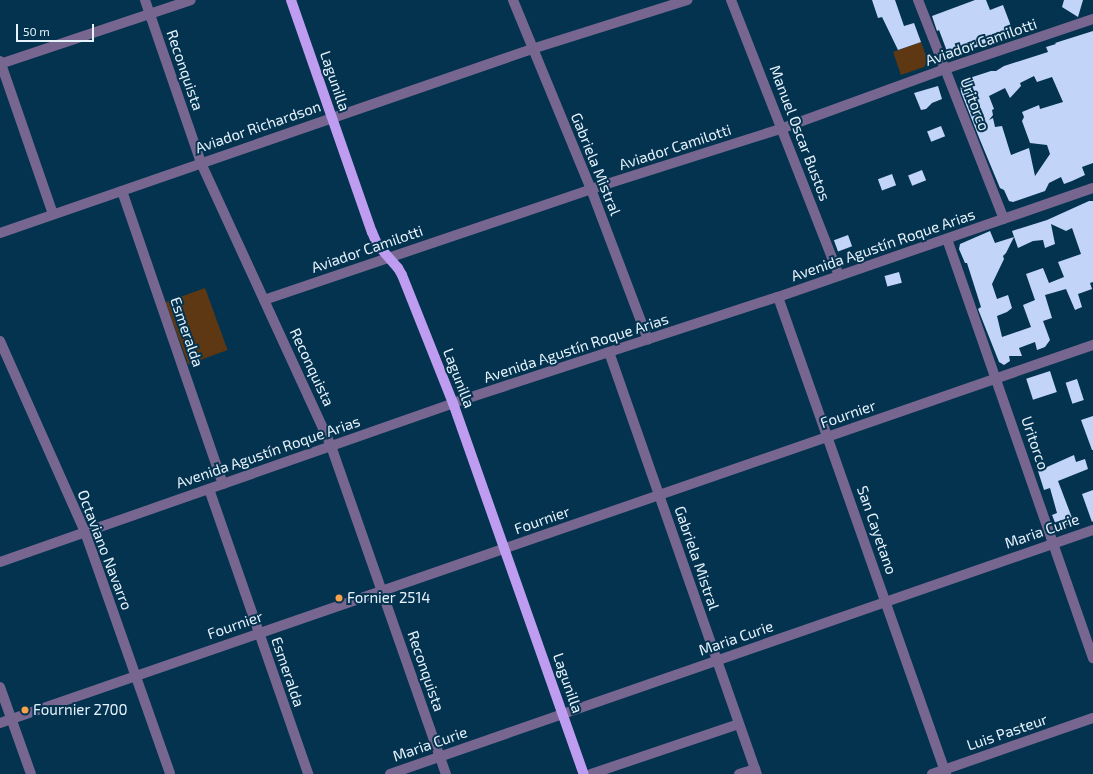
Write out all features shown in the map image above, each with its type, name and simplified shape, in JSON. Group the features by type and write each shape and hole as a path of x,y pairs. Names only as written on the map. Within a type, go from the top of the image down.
{"main road":[{"name":"Lagunilla","path":"290,0 372,232 378,244 402,275 453,403 584,774"}],"street":[{"name":"Reconquista","path":"145,0 201,163 331,446 446,774"},
{"path":"53,214 0,63 191,0"},
{"name":"Gabriela Mistral","path":"513,0 591,189 648,340"},
{"name":"Aviador Richardson","path":"0,233 532,49 686,0"},
{"name":"Manuel Oscar Bustos","path":"731,0 783,128 839,276"},
{"name":"Uritorco","path":"918,0 1004,219"},
{"name":"Aviador Camilotti","path":"264,300 591,189 783,128 945,69 1093,19"},
{"name":"Avenida Agustín Roque Arias","path":"0,562 453,403 778,297 1093,188"},
{"name":"Esmeralda","path":"122,190 223,484"},
{"name":"Uritorco","path":"947,239 1093,658"},
{"name":"San Cayetano","path":"778,297 945,772"},
{"name":"Octaviano Navarro","path":"0,341 85,532 170,774"},
{"name":"Fournier","path":"0,723 1093,345"},
{"name":"Gabriela Mistral","path":"609,352 756,771"},
{"name":"Esmeralda","path":"209,489 308,774"},
{"name":"Maria Curie","path":"390,774 1093,530"},
{"path":"0,687 31,774"},
{"name":"Luis Pasteur","path":"932,774 945,772 1093,718"},
{"path":"591,774 739,724"},
{"path":"739,774 756,771"}],"shaded area":[{"path":"921,42 928,61 924,67 901,75 893,52"},
{"path":"205,288 228,350 188,364 166,302"}],"building":[{"path":"872,0 895,0 904,26 914,23 921,42 898,50 882,17 878,18"},
{"path":"975,0 986,0 990,10 1003,5 1014,34 993,43 993,41 974,48 970,46 948,54 939,30 937,31 932,16"},
{"path":"1064,0 1083,0 1078,17 1062,7"},
{"path":"1093,31 1093,163 1082,167 1085,175 1072,181 1064,184 1061,177 1049,183 1045,191 1013,202 1009,201 1004,190 1000,188 980,140 961,92 960,81 991,71 996,71 1004,66 1048,52 1046,47 1056,44 1055,43","holes":["1034,76 1037,82 1052,77 1063,102 1040,109 1039,105 1022,112 1024,117 1022,121 1030,143 1047,145 1050,154 1035,176 1029,148 1011,155 1002,126 995,127 993,118 989,120 993,115 992,110 994,109 989,96 1005,88 1010,98 1021,86 1020,83"]},
{"path":"938,86 942,99 932,103 926,109 921,110 914,93"},
{"path":"941,126 945,136 931,142 927,132"},
{"path":"922,170 926,180 912,186 908,176"},
{"path":"892,174 896,185 882,190 878,179"},
{"path":"1089,201 1093,201 1093,282 1090,283 1092,289 1078,294 1082,307 1075,310 1066,289 1045,295 1052,318 1043,321 1050,340 1045,347 1037,350 1035,342 1019,348 1022,356 1009,356 1010,361 1004,365 999,362 978,309 981,307 967,263 965,263 959,249 960,244 990,231 995,243 1014,237 1003,256 1004,259 992,284 997,299 1008,295 1012,308 997,316 1002,337 1031,327 1023,305 1035,300 1026,274 1043,268 1049,283 1064,277 1058,262 1081,254 1072,228 1066,231 1051,224 1055,244 1045,248 1043,240 1033,241 1018,248 1012,231 1047,220"},
{"path":"848,235 852,246 838,251 834,240"},
{"path":"899,272 902,283 887,287 885,276"},
{"path":"1050,371 1057,392 1033,400 1026,379"},
{"path":"1077,379 1084,400 1072,404 1066,383"},
{"path":"1093,416 1093,450 1092,450 1081,420"},
{"path":"1074,455 1076,462 1085,459 1088,469 1058,481 1074,523 1064,526 1056,525 1052,515 1057,513 1050,488 1044,490 1038,471"},
{"path":"1093,490 1093,521 1092,522 1082,494"}],"place":[{"name":"Fornier 2514","path":"339,598"},
{"name":"Fournier 2700","path":"25,710"}]}
